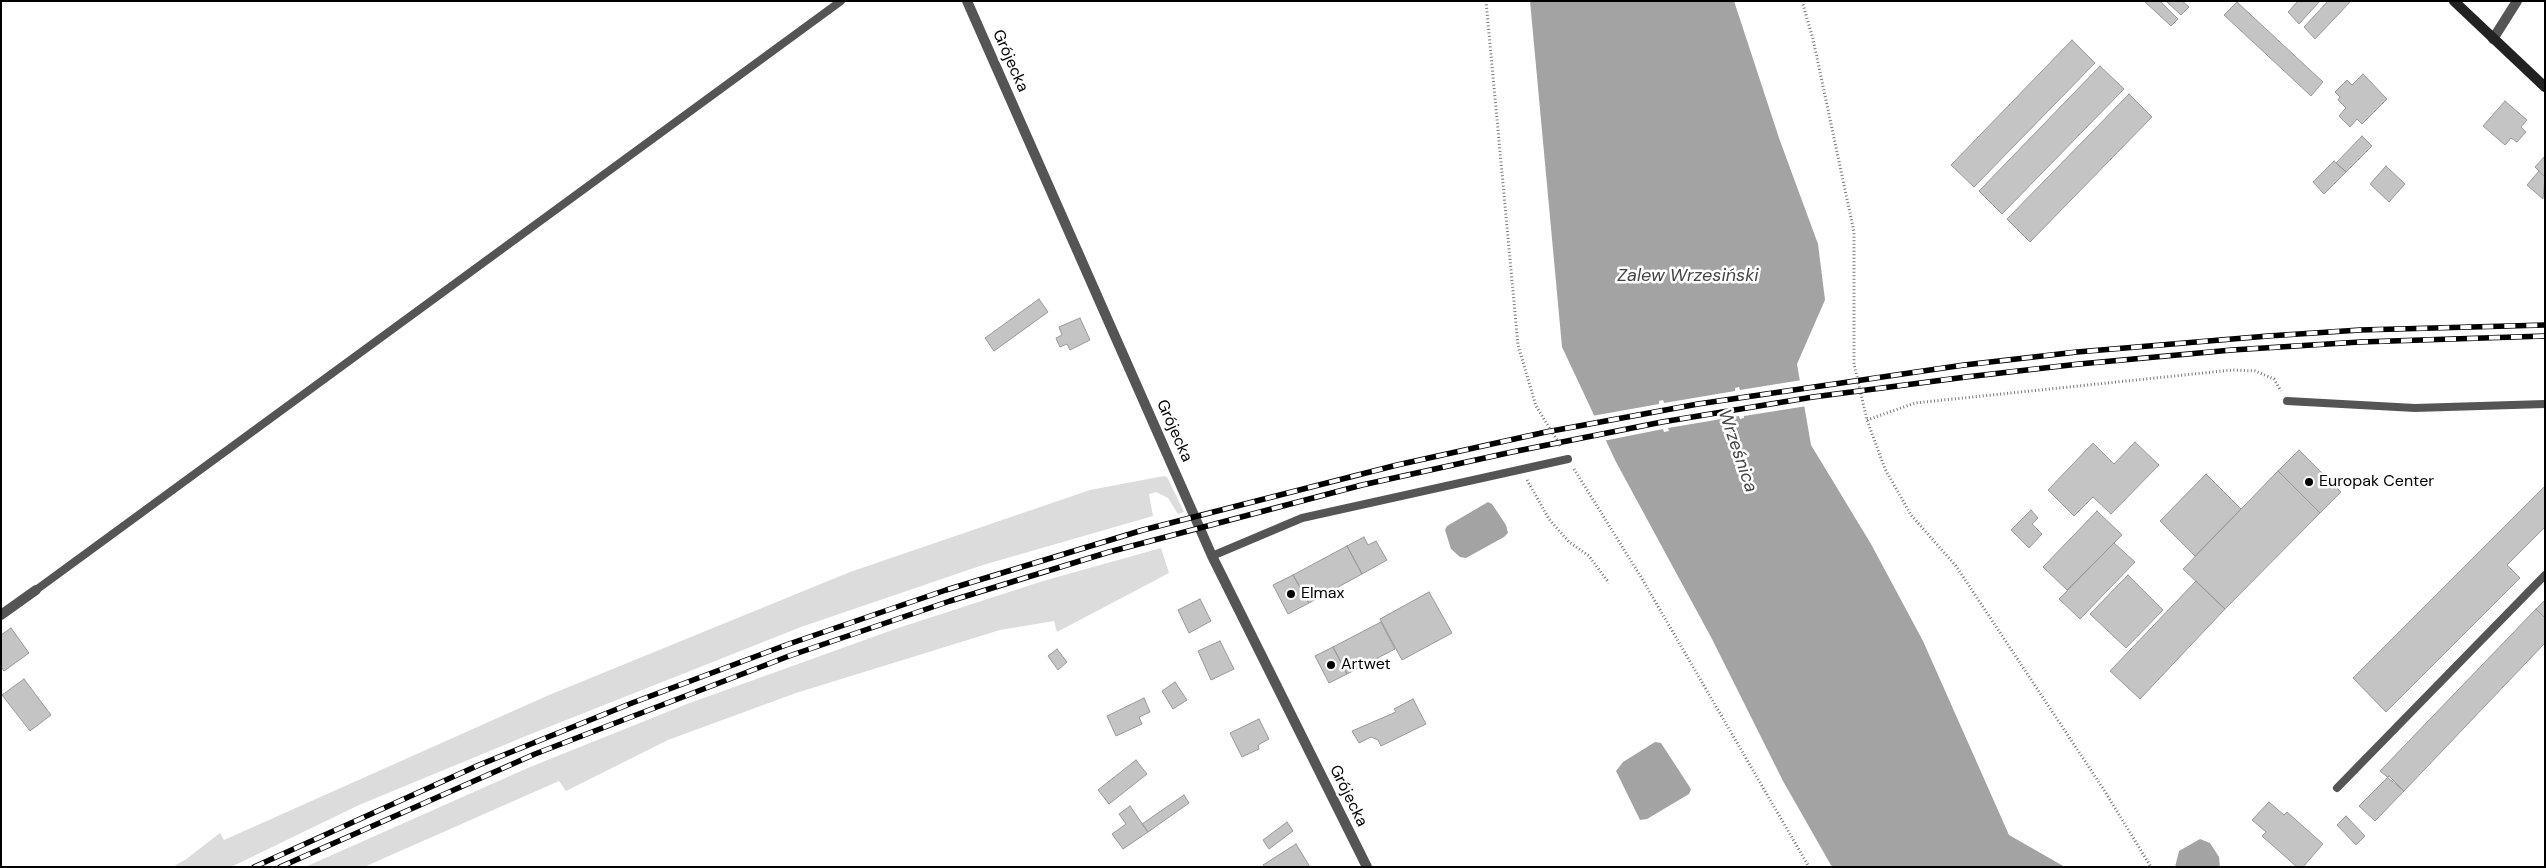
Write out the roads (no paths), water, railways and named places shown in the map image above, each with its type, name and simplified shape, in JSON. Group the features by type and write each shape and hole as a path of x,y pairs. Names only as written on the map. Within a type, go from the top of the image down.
{"street":[{"name":"Grójecka","path":"967,1 1212,556 1367,867"},
{"path":"2454,1 2545,87"},
{"path":"2493,39 2517,1"},
{"path":"1,615 36,590"}],"lane":[{"path":"36,590 841,1"},
{"path":"2287,401 2415,408 2545,404"},
{"path":"1212,556 1302,518 1568,458"},
{"path":"2337,788 2545,576"}],"water":[{"name":"Zalew Wrzesiński","path":"1530,1 1734,1 1779,138 1818,244 1825,300 1797,364 1811,445 1871,544 1923,641 2009,835 2065,867 1832,867 1783,781 1712,639 1616,462 1562,347"},
{"path":"1488,502 1492,504 1506,525 1508,533 1466,558 1460,557 1451,549 1445,530 1447,526"},
{"path":"1655,742 1661,743 1691,789 1689,794 1647,819 1640,820 1616,771 1623,762"},
{"path":"2200,839 2210,843 2219,857 2220,867 2175,867 2179,851"}],"railway":[{"path":"254,867 479,765 632,703 786,645 946,590 1143,530 1397,465 1546,432 1698,404 1964,365 2077,352 2268,336 2360,330 2545,325"},
{"path":"280,867 535,754 789,656 950,601 1109,552 1362,485 1662,422 1813,397 1966,377 2079,364 2232,350 2360,342 2545,336"}],"place":[{"name":"Europak Center","path":"2309,482"},
{"name":"Elmax","path":"1291,594"},
{"name":"Artwet","path":"1331,665"}],"water label":[{"name":"Wrześnica","path":"1737,451"}]}
